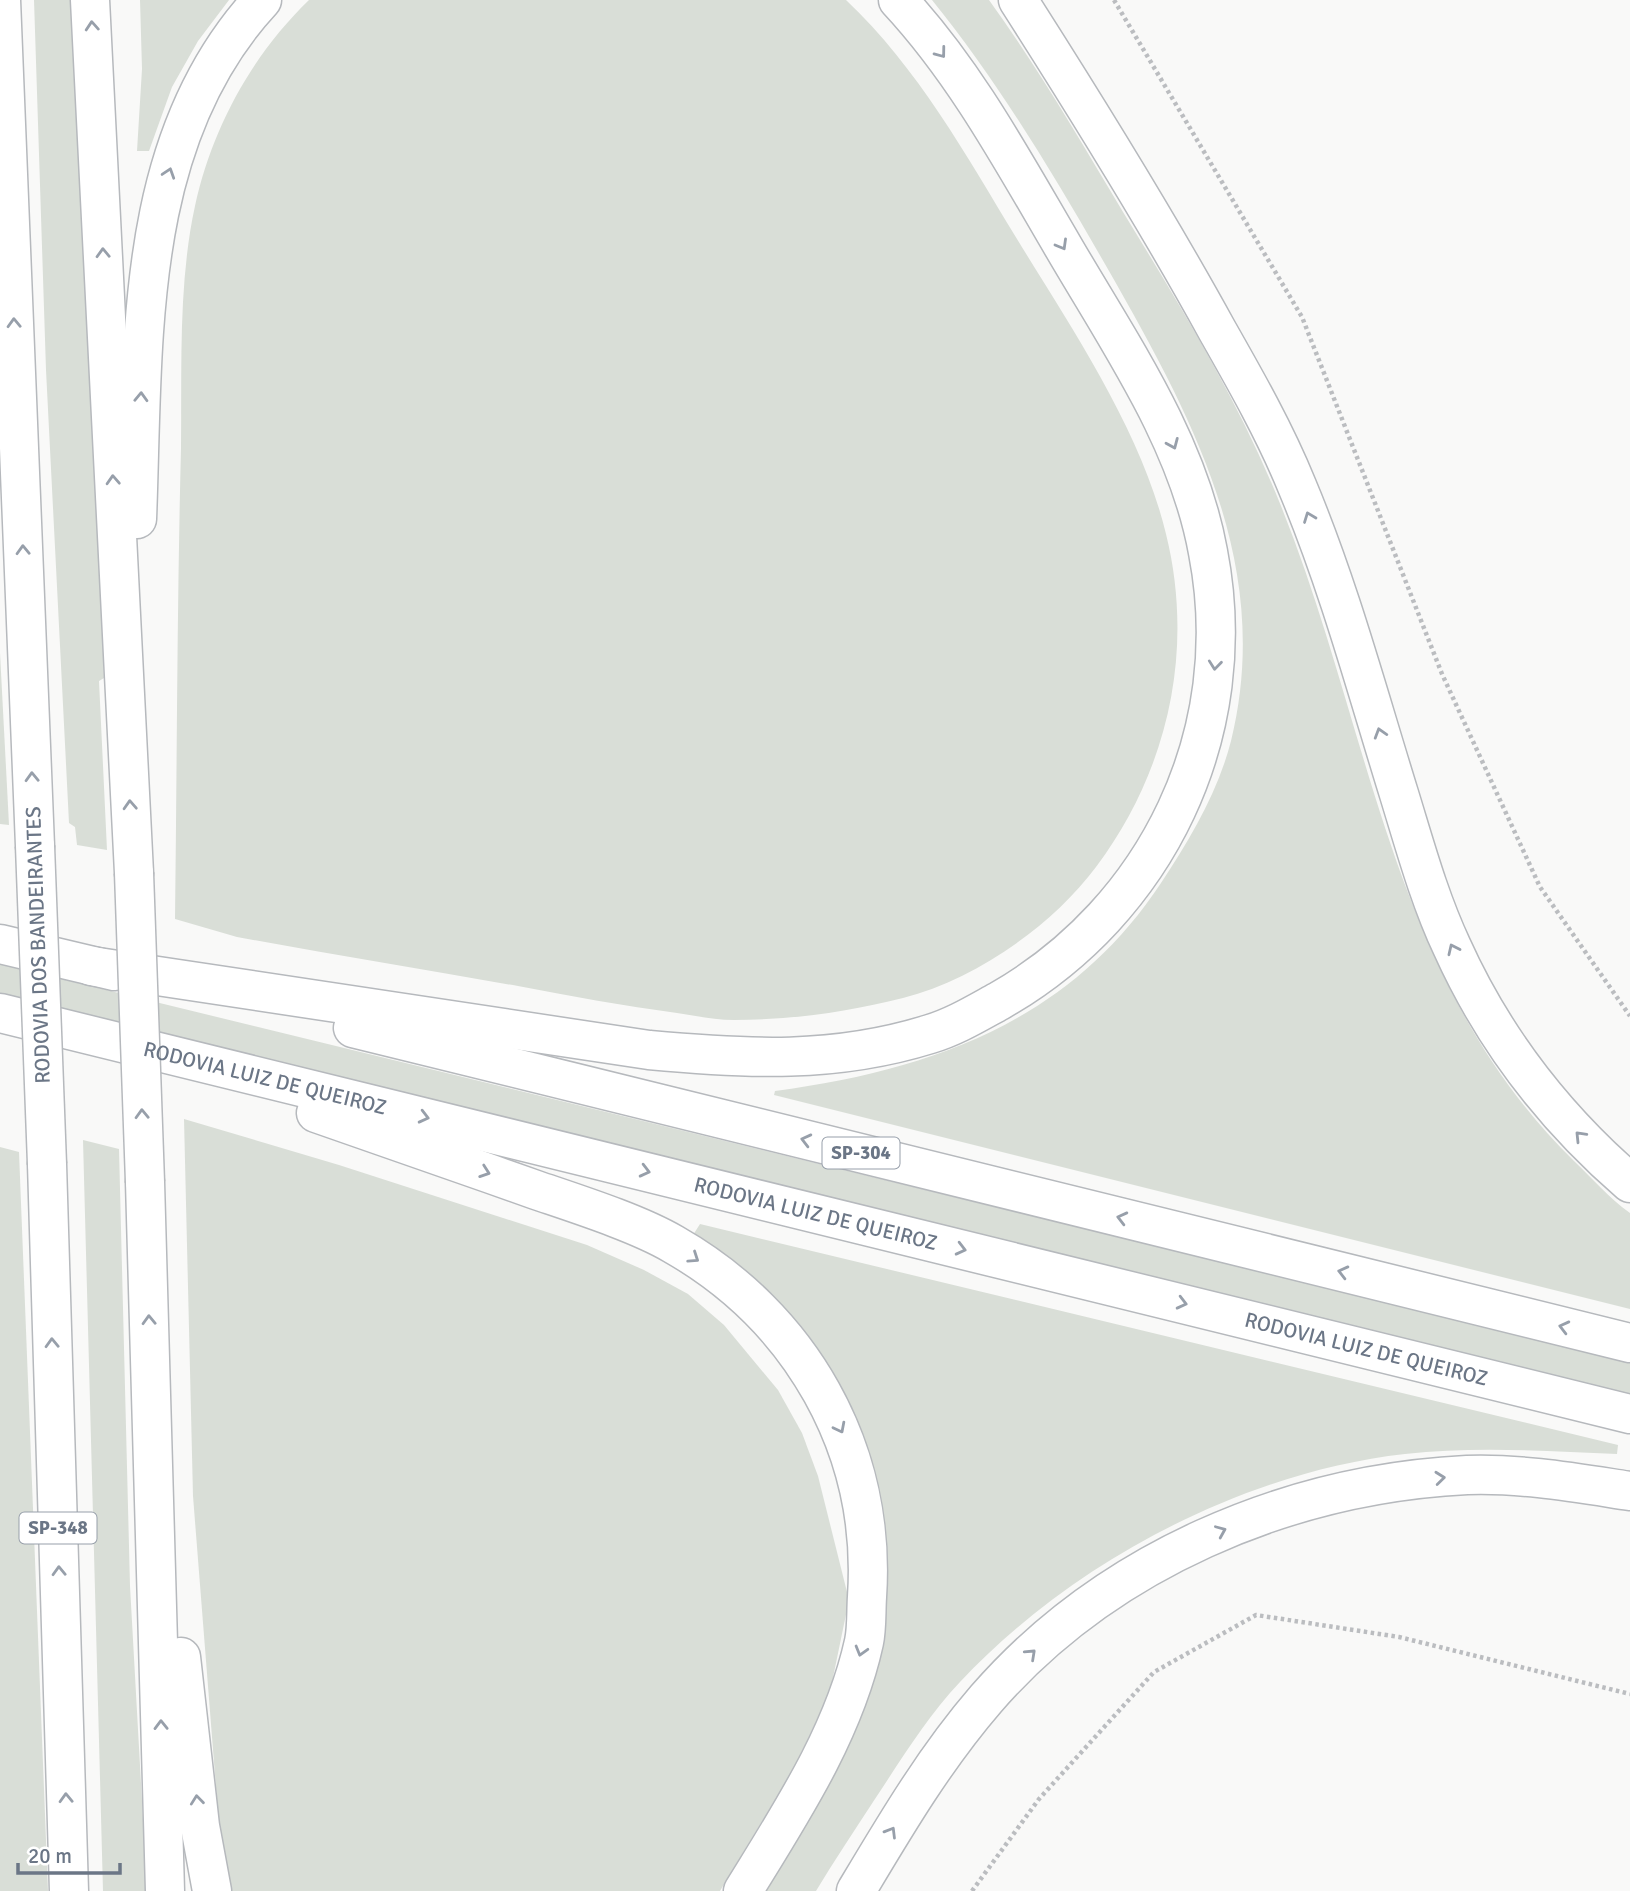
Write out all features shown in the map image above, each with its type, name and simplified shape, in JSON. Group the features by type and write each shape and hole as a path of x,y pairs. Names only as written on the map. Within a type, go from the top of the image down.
{"highway":[{"name":"RODOVIA DOS BANDEIRANTES","path":"1,0 47,1164 69,1891"},
{"path":"90,0 134,873 152,1388 165,1891"},
{"path":"128,760 143,338 149,264 163,191 186,120 214,61 262,0"},
{"path":"91,966 649,1051 735,1058 813,1058 878,1048 934,1033 977,1013 1026,985 1060,959 1122,895 1153,853 1178,810 1198,762 1210,709 1216,654 1216,605 1201,517 1170,436 1145,386 963,81 898,0"},
{"path":"1018,0 1095,120 1182,266 1263,413 1297,484 1325,558 1425,878 1452,948 1482,1005 1548,1102 1598,1156 1630,1182"},
{"name":"SP-304","path":"0,944 1630,1343"},
{"name":"RODOVIA LUIZ DE QUEIROZ","path":"0,1013 1630,1413"},
{"path":"96,1037 572,1202 672,1243 736,1286 797,1352 844,1435 862,1499 869,1564 864,1641 842,1713 799,1799 743,1891"},
{"path":"152,1388 200,1826 212,1891"},
{"path":"856,1891 910,1801 949,1744 988,1697 1077,1612 1186,1546 1249,1519 1319,1496 1390,1483 1469,1475 1555,1479 1630,1491"}],"path":[{"path":"1114,0 1302,317 1441,674 1540,887 1630,1016"},
{"path":"972,1891 1039,1799 1154,1672 1256,1615 1399,1637 1630,1694"}],"shaded area":[{"path":"34,0 79,0 104,678 99,681 107,850 77,845 75,827 69,823 46,370"},
{"path":"140,0 229,0 198,41 172,87 149,151 137,151 142,69"},
{"path":"309,0 846,0 896,54 959,144 1103,381 1140,457 1155,495 1174,578 1176,665 1169,708 1141,791 1121,830 1096,867 1058,910 1035,929 985,964 958,978 903,998 819,1014 734,1020 617,1004 237,937 175,919 182,326 190,236 202,177 237,94 270,44"},
{"path":"932,0 989,0 1075,131 1188,320 1228,393 1281,506 1312,592 1393,851 1425,935 1464,1015 1513,1091 1574,1161 1630,1213 1630,1309 774,1095 775,1091 833,1082 889,1069 942,1052 993,1031 1040,1004 1084,971 1125,931 1161,883 1202,815 1219,779 1231,741 1242,677 1242,614 1233,554 1217,495 1169,381 1109,271 1026,132 981,65"},
{"path":"0,653 9,825 0,824"},
{"path":"0,964 1630,1362 1630,1401 0,1000"},
{"path":"184,1119 339,1165 587,1245 644,1270 688,1294 724,1325 778,1390 802,1433 818,1476 849,1600 830,1692 793,1770 720,1891 231,1891 221,1851 193,1496"},
{"path":"83,1140 119,1149 130,1586 147,1891 103,1891"},
{"path":"0,1147 19,1152 48,1891 0,1891"},
{"path":"700,1224 1618,1445 1617,1454 1458,1450 1405,1454 1344,1464 1283,1480 1222,1503 1163,1530 1107,1562 1054,1599 1004,1639 960,1682 914,1740 816,1891 764,1891 864,1704 833,1376 801,1327 755,1279 693,1235"}]}
